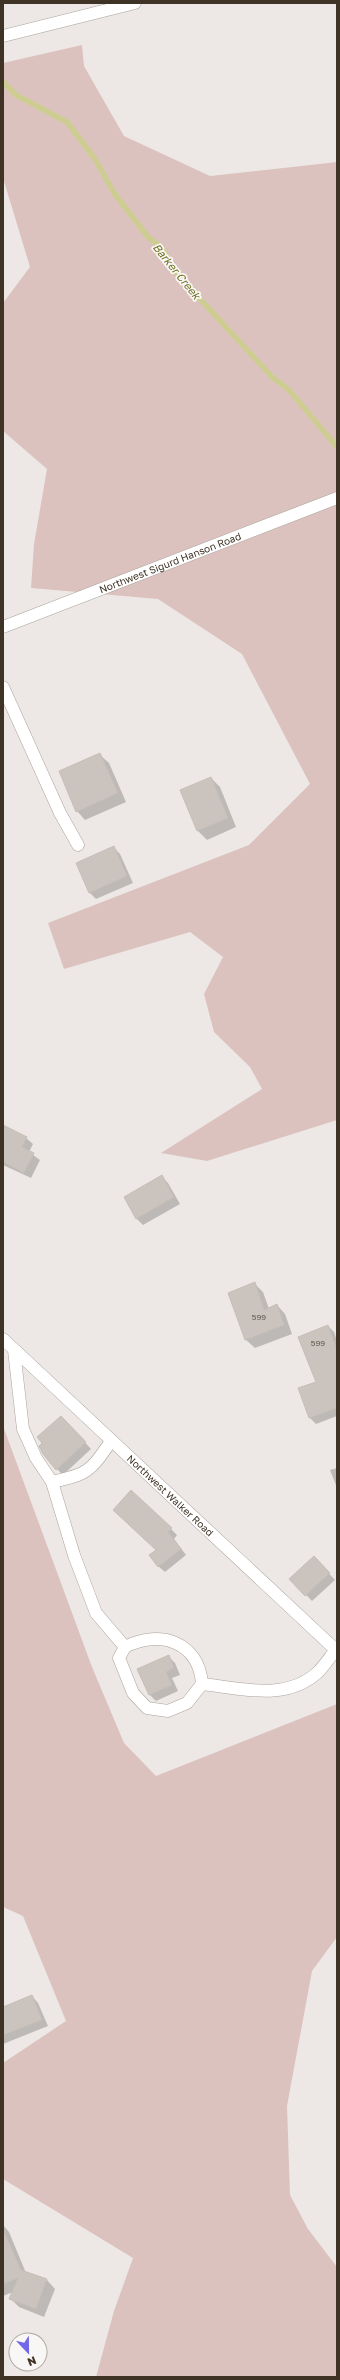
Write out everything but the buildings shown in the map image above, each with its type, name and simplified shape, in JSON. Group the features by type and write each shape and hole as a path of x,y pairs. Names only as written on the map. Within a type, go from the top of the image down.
{"street":[{"path":"3,36 135,3"},
{"name":"Northwest Sigurd Hanson Road","path":"3,627 337,498"},
{"path":"3,687 60,813 78,845"},
{"name":"Northwest Walker Road","path":"3,1339 336,1651"},
{"path":"14,1350 24,1429 36,1458 52,1482 71,1549 96,1614 125,1647"},
{"path":"52,1482 81,1476 97,1462 112,1441"},
{"path":"154,1639 171,1641 185,1648 196,1658 201,1671 202,1684 187,1703 168,1711 146,1708 133,1693 119,1658 125,1647 137,1641 154,1639"},
{"path":"202,1684 258,1691 283,1690 302,1683 318,1672 336,1651"}],"shaded area":[{"path":"82,45 84,66 124,136 210,176 337,162 337,1120 207,1161 161,1153 262,1089 250,1067 214,1032 204,994 223,957 190,932 64,969 48,923 249,845 310,784 242,654 158,599 31,588 34,544 47,469 3,431 3,303 30,267 3,178 3,63"},
{"path":"3,1426 92,1667 124,1743 156,1776 337,1704 337,1937 312,1971 287,2106 290,2195 308,2229 337,2267 337,2377 96,2377 114,2311 133,2258 3,2179 3,2063 66,2021 23,1916 3,1907"}],"waterway":[{"name":"Barker Creek","path":"3,82 16,95 67,122 95,159 114,193 148,237 161,247 177,274 272,377 289,390 337,447"}]}
